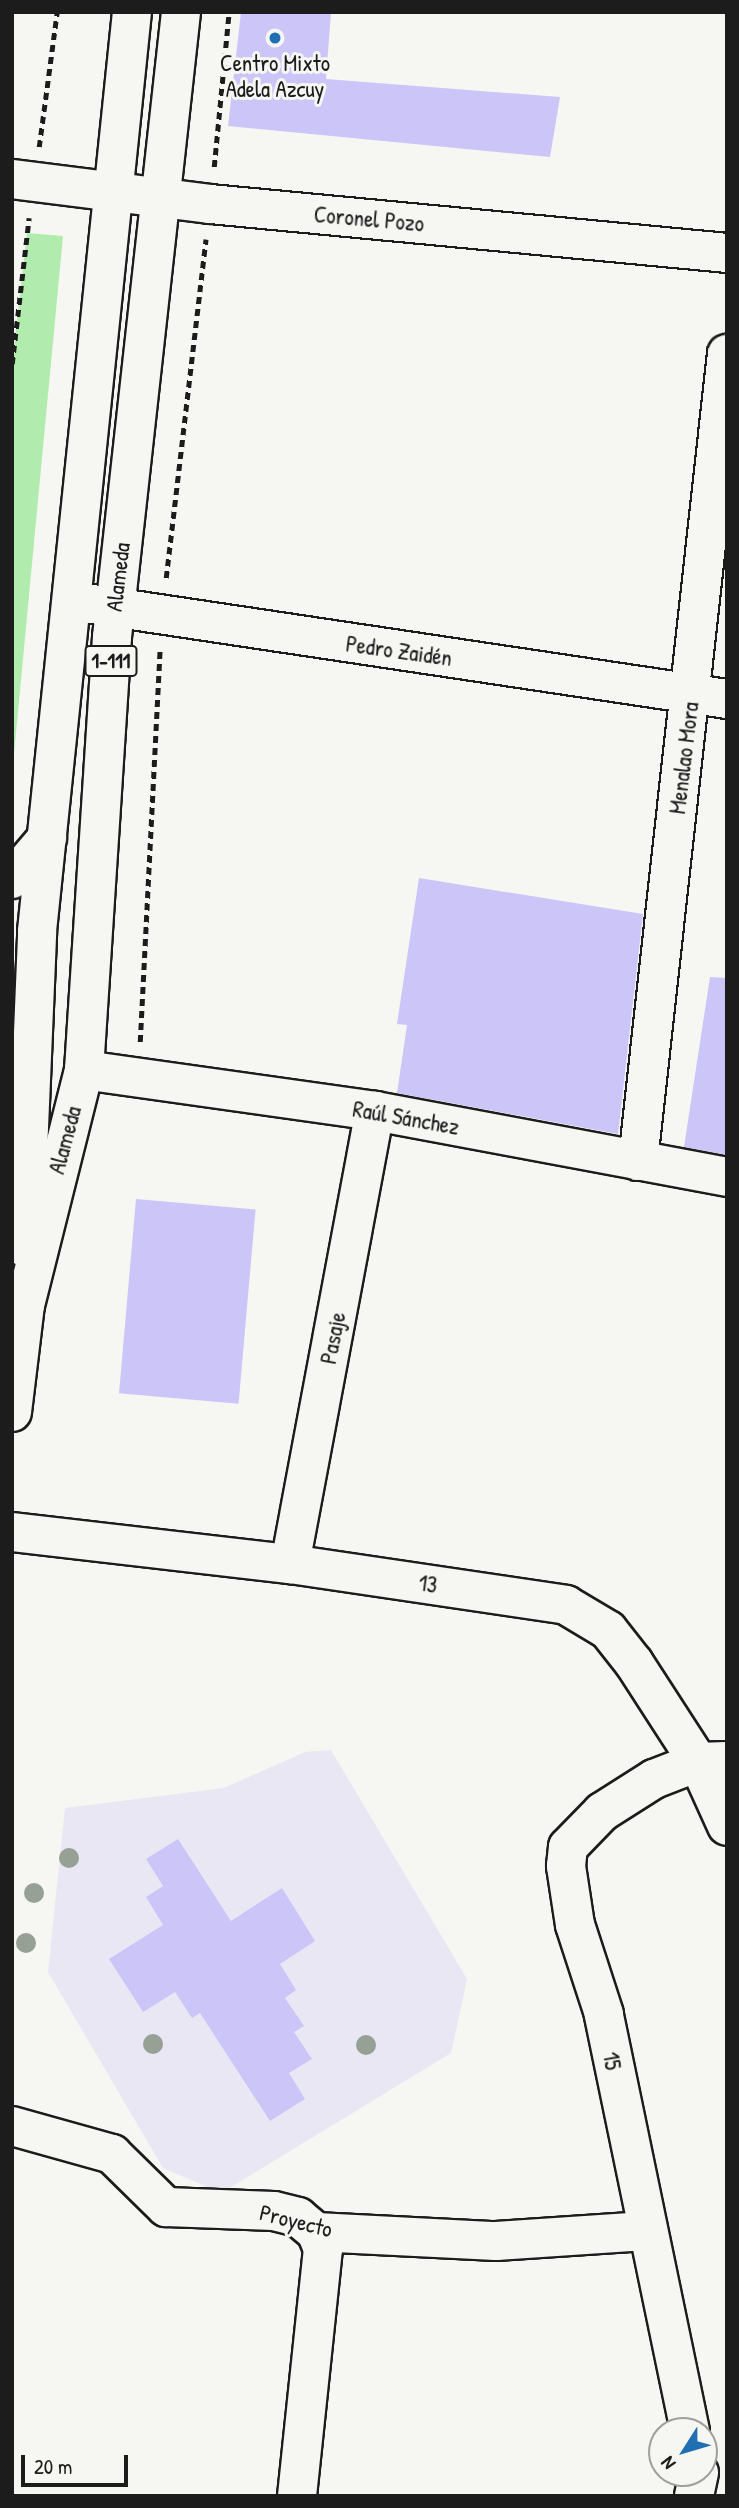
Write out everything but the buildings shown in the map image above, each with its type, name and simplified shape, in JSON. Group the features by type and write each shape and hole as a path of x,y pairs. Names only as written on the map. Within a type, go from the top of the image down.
{"street":[{"name":"Alameda","path":"25,1305 23,1180 33,1020 25,930 47,838 132,12"},
{"name":"Alameda","path":"12,1412 25,1305 58,1163 84,1070 113,623 163,197 181,12"},
{"name":"Coronel Pozo","path":"12,179 210,204 727,253"},
{"name":"Menalao Mora","path":"638,1161 709,696 727,354"},
{"name":"Pedro Zaidén","path":"72,601 113,623 162,617 709,696"},
{"path":"25,930 52,924 71,902 113,623"},
{"path":"12,879 47,838"},
{"path":"25,930 56,947 64,974 58,1163"},
{"path":"12,969 33,1020"},
{"name":"Raúl Sánchez","path":"84,1070 375,1111 727,1177"},
{"name":"Pasaje","path":"290,1564 375,1111"},
{"name":"13","path":"12,1532 290,1564 566,1605 608,1630 712,1761 727,1826"},
{"name":"15","path":"687,2417 646,2231 604,2014 575,1925 566,1866 568,1847 602,1812 654,1779 712,1761"},
{"name":"Proyecto","path":"12,2126 112,2154 166,2207 274,2211 298,2217 316,2232 496,2241 646,2231"},
{"path":"297,2496 323,2249 316,2232"}],"path":[{"path":"138,1078 162,617 210,204 229,12"}],"shaded area":[{"path":"331,1750 467,1979 451,2053 221,2193 163,2168 48,1972 65,1808 224,1788 305,1752"}],"green space":[{"path":"27,233 63,236 12,775 12,364"}],"place":[{"name":"Centro Mixto Adela Azcuy","path":"275,38"}]}
